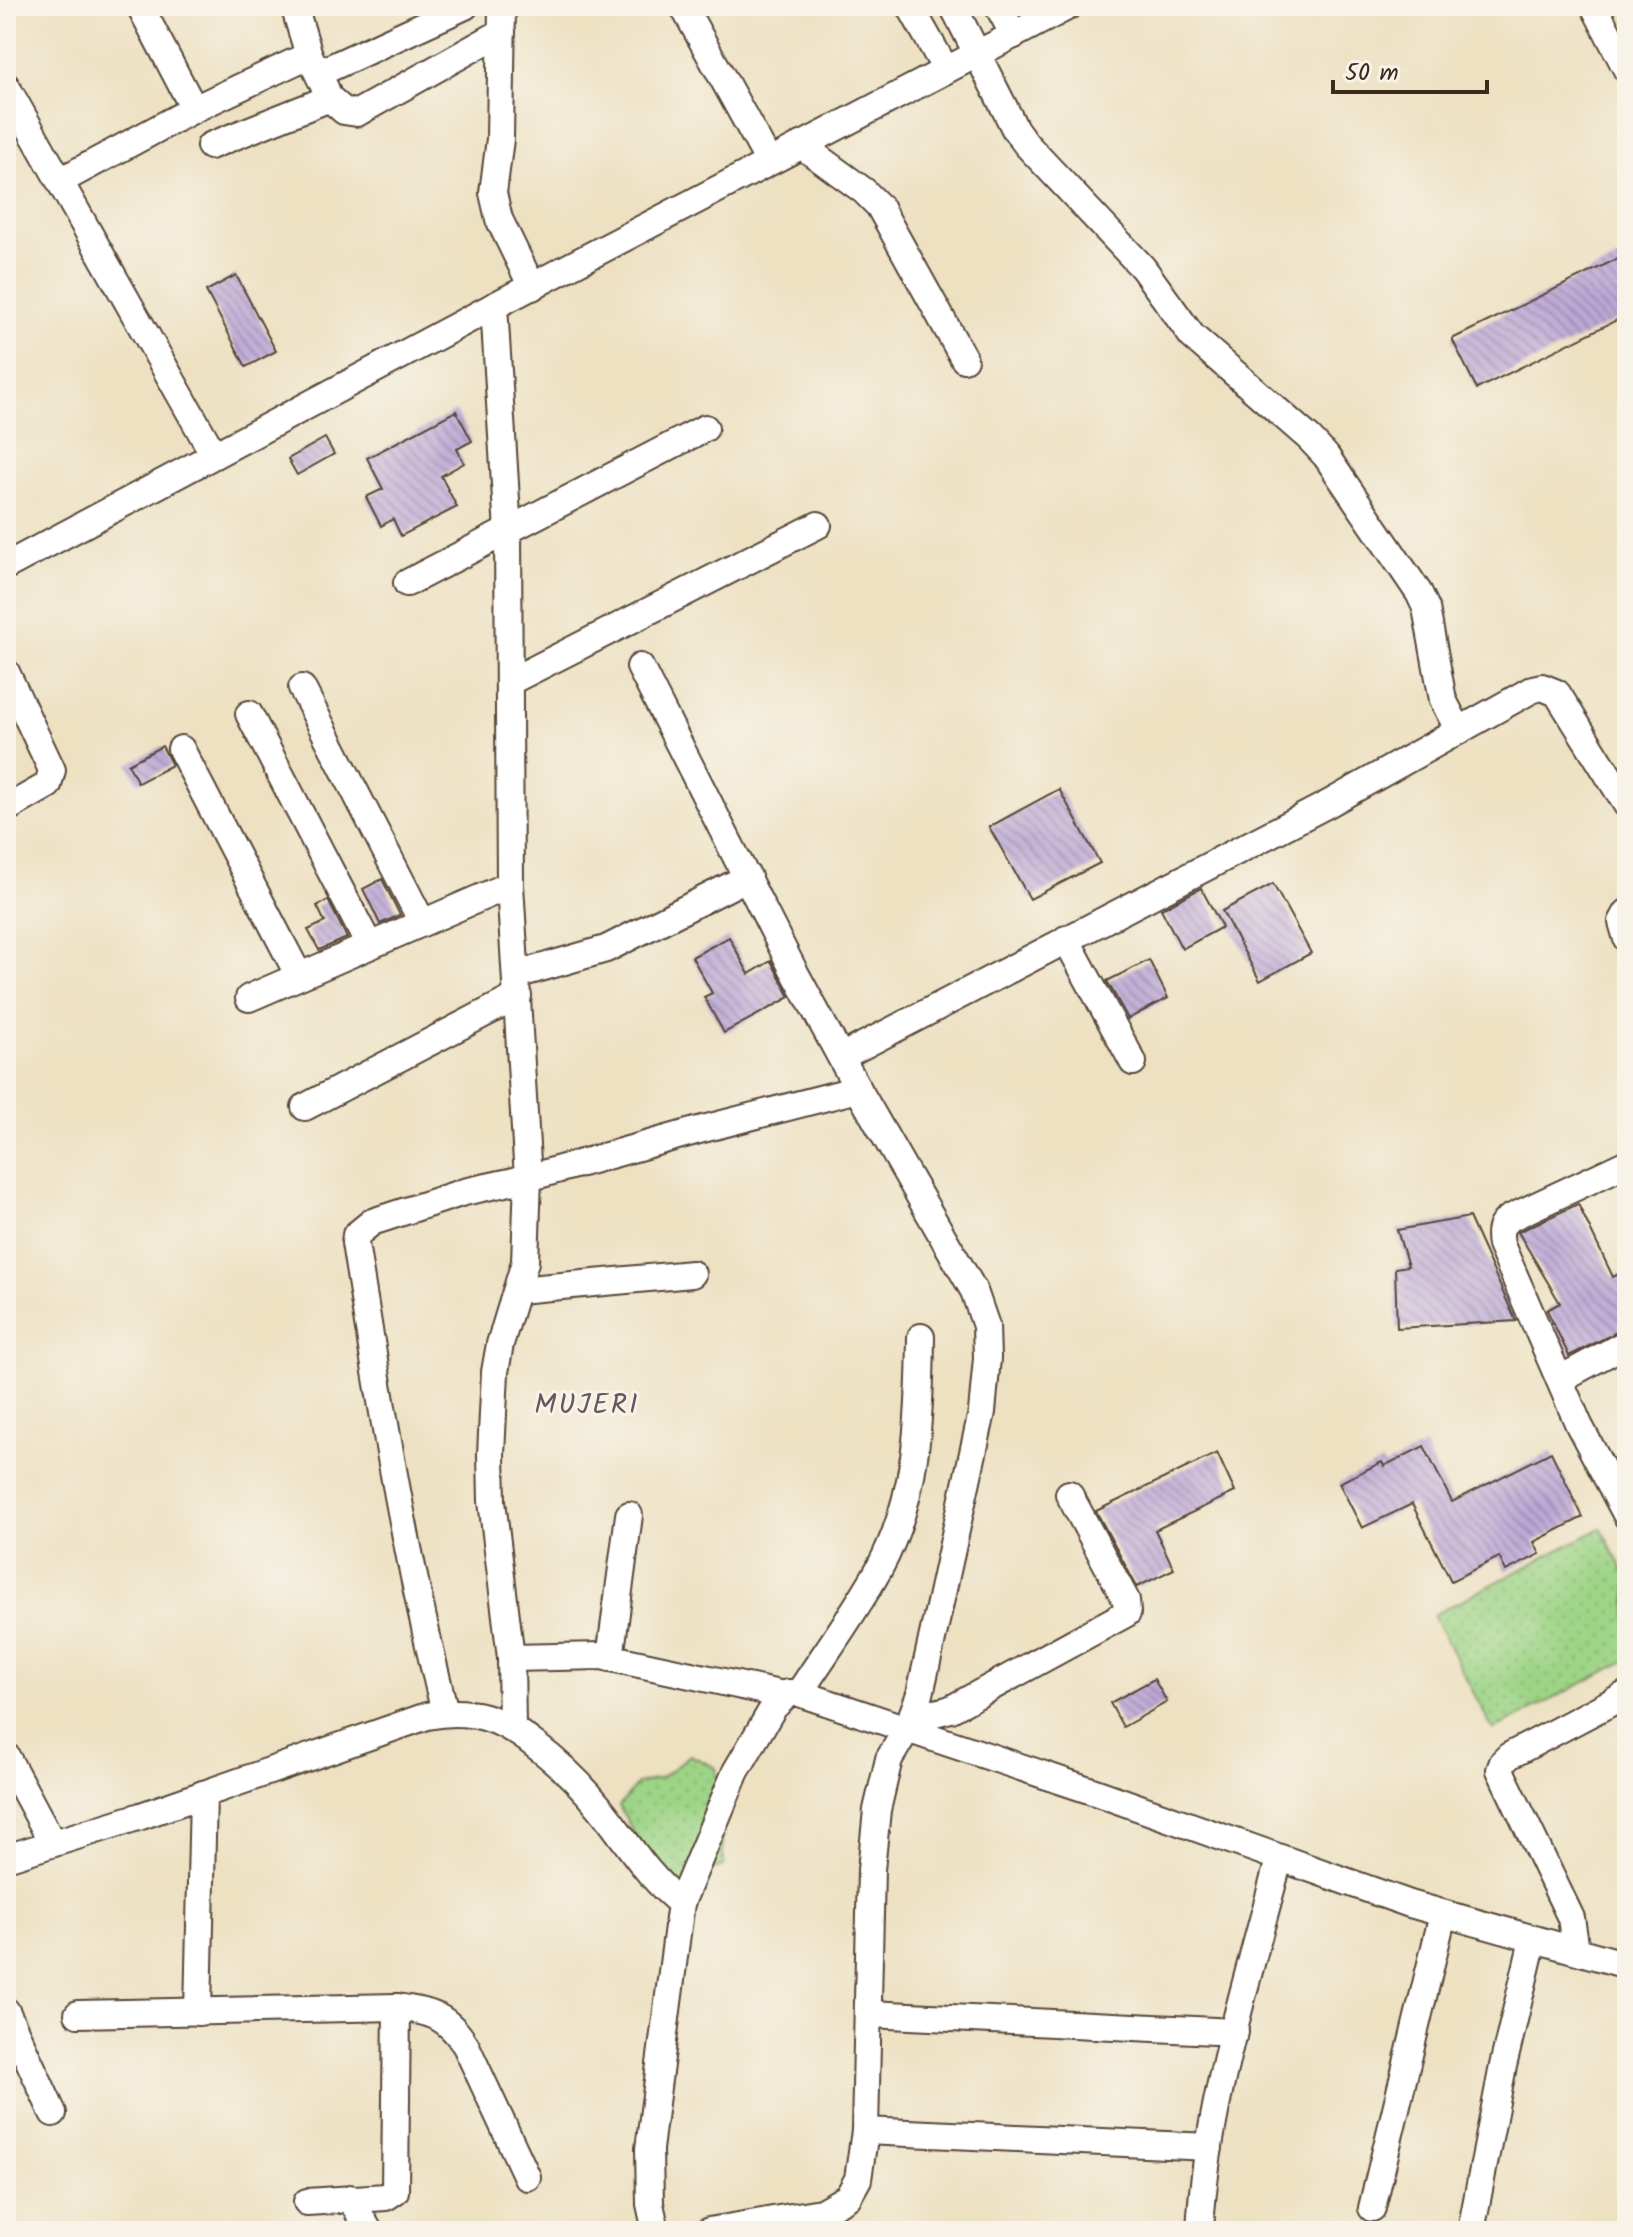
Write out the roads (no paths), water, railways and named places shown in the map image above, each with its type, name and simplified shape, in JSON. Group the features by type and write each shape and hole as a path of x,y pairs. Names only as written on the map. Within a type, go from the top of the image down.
{"street":[{"path":"140,6 194,109"},
{"path":"294,6 318,75 344,111 357,113 502,32"},
{"path":"60,181 194,109 318,75 465,6"},
{"path":"502,6 500,139 492,180 493,193 499,219 532,287"},
{"path":"683,6 769,162"},
{"path":"910,6 946,70"},
{"path":"953,6 1015,129 1026,144 1143,268 1192,336 1309,438 1337,471 1422,600 1443,700 1459,731"},
{"path":"998,6 1014,35"},
{"path":"6,566 494,306 1069,6"},
{"path":"1594,6 1627,70"},
{"path":"210,146 319,103 318,75"},
{"path":"6,86 214,455"},
{"path":"801,145 864,191 879,206 964,359"},
{"path":"494,306 508,532 510,885 528,1178 525,1262 500,1344 495,1372 491,1454 499,1571 511,1658 512,1727"},
{"path":"407,583 705,428"},
{"path":"509,682 818,525"},
{"path":"640,667 858,1089 974,1291 986,1326 987,1358 982,1412 911,1720 889,1759 877,1810 871,1870 865,2131 858,2179 848,2197 821,2212 709,2231"},
{"path":"6,672 52,770 48,785 6,809"},
{"path":"302,688 422,922"},
{"path":"841,1057 1328,804 1533,689 1548,689 1562,700 1627,805"},
{"path":"249,714 369,945"},
{"path":"181,749 299,976"},
{"path":"305,1107 517,986 606,949 748,877"},
{"path":"249,998 510,885"},
{"path":"1627,913 1622,922 1627,939"},
{"path":"1066,939 1133,1062"},
{"path":"445,1712 423,1623 377,1380 356,1235 372,1222 464,1192 528,1178 858,1089"},
{"path":"1627,1163 1510,1218 1501,1227 1501,1245 1579,1425 1627,1516"},
{"path":"518,1290 692,1274"},
{"path":"656,2231 650,2204 649,2149 681,1903 736,1771 757,1732 792,1694 879,1568 911,1481 917,1440 921,1337"},
{"path":"1560,1379 1627,1343"},
{"path":"911,1720 951,1709 1127,1613 1126,1600 1069,1494"},
{"path":"610,1658 629,1515"},
{"path":"511,1658 572,1655 610,1658 911,1720 1092,1791 1279,1859 1443,1914 1627,1965"},
{"path":"1576,1950 1571,1918 1500,1770 1509,1756 1627,1694"},
{"path":"6,1858 445,1712 473,1714 512,1727 564,1768 585,1789 652,1876 681,1903"},
{"path":"6,1756 52,1842"},
{"path":"198,2012 203,1794"},
{"path":"1200,2231 1209,2147 1279,1859"},
{"path":"1372,2208 1443,1914"},
{"path":"1471,2231 1503,2066 1533,1940"},
{"path":"307,2202 386,2197 397,2188 397,2007"},
{"path":"78,2014 397,2007 429,2012 456,2029 476,2063 527,2177"},
{"path":"6,2011 53,2113"},
{"path":"869,2014 1235,2032"},
{"path":"865,2131 1209,2147"},
{"path":"350,2198 369,2231"}],"district":[{"name":"MUJERI","path":"587,1403"}]}
